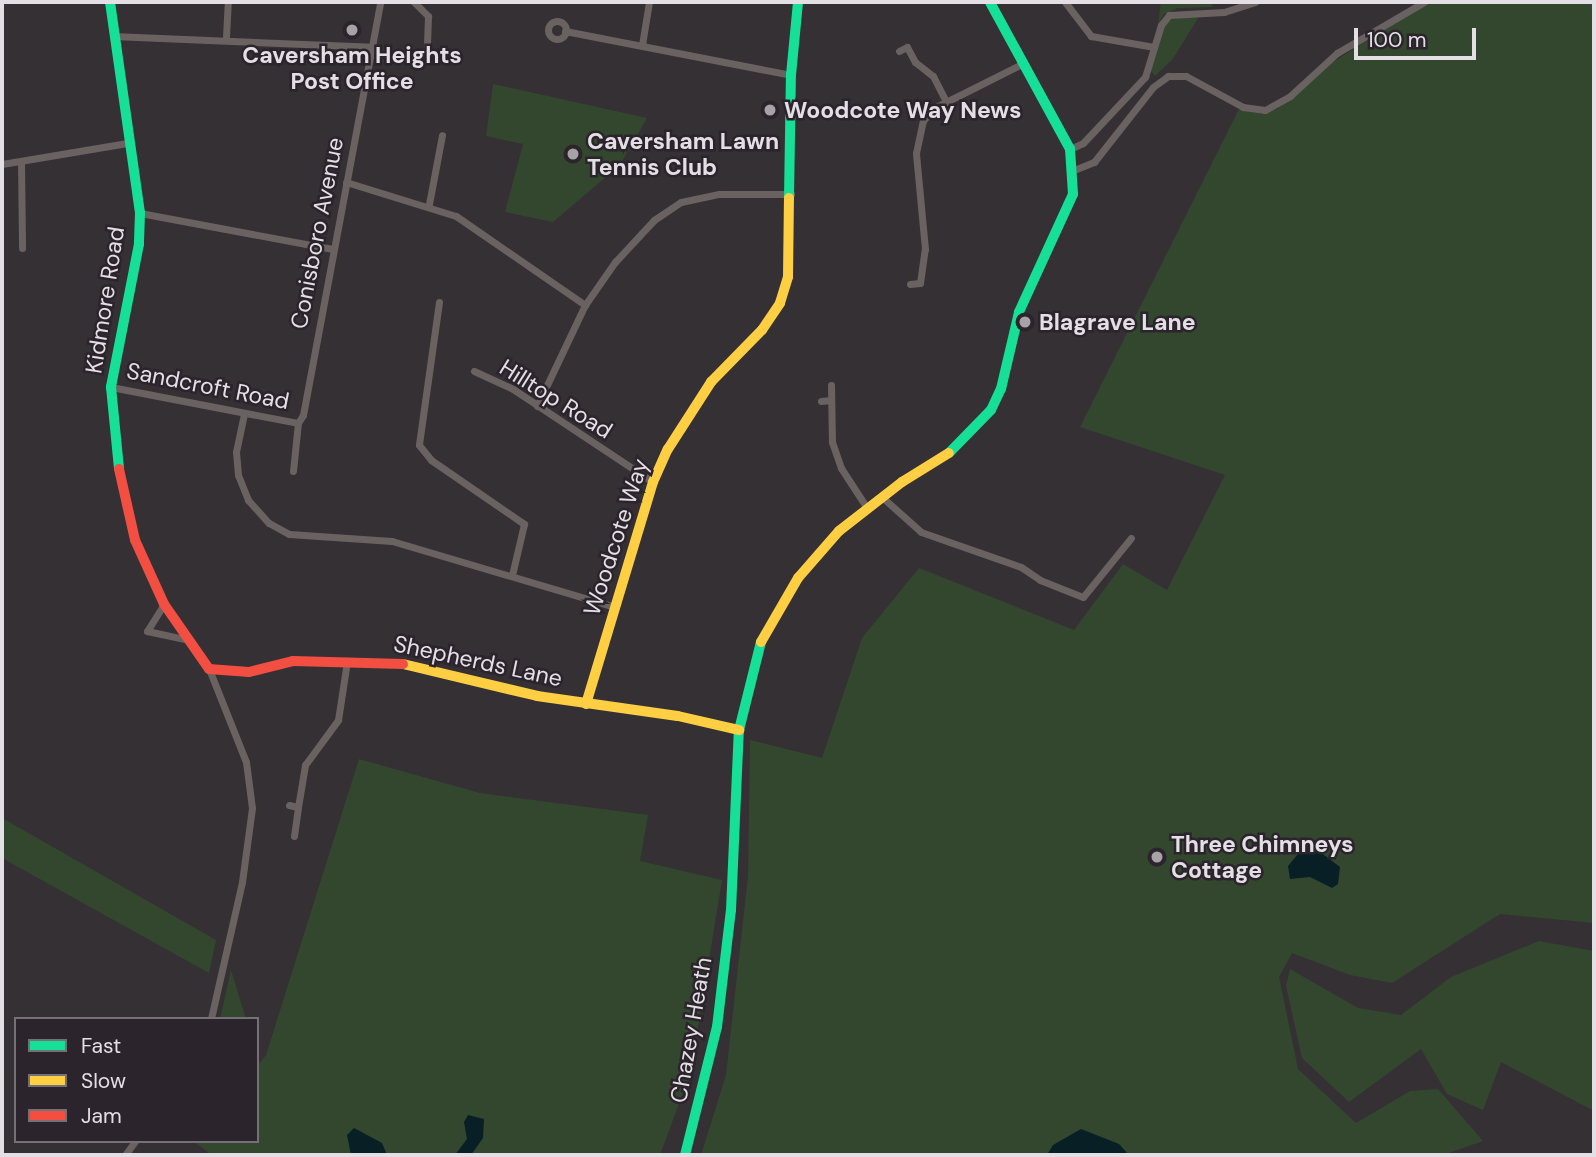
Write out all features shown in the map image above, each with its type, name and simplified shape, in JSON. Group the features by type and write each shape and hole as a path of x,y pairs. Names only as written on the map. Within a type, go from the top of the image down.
{"street":[{"name":"Kidmore Road","path":"110,2 127,143 140,213 139,244 111,387 118,466 135,540 164,604 209,669"},
{"path":"226,37 228,2"},
{"name":"Conisboro Avenue","path":"293,471 298,423 303,415 380,2"},
{"path":"414,2 428,16 427,50"},
{"path":"642,45 649,2"},
{"name":"Woodcote Way","path":"586,704 653,482 692,408 762,330 780,303 788,277 791,75 798,2"},
{"path":"990,2 1070,149 1074,170 1094,162 1119,136 1153,87 1177,74 1223,92 1243,107 1265,110 1290,96 1337,54 1424,2"},
{"path":"1065,2 1091,36 1154,47"},
{"path":"1070,149 1083,144 1145,77 1163,21 1174,12 1224,12 1255,2"},
{"path":"565,31 791,75"},
{"path":"113,36 226,37 372,47"},
{"path":"906,47 915,62 933,76 946,101"},
{"path":"920,283 925,211 917,138 932,109 1024,63"},
{"path":"1145,77 1153,87"},
{"path":"429,204 442,135"},
{"path":"2,164 127,143"},
{"path":"22,162 22,248"},
{"name":"Chazey Heath","path":"685,1155 717,1027 731,910 739,730 761,642 784,600 816,555 867,508 956,449 991,410 1001,389 1019,312 1073,194 1074,170"},
{"path":"346,182 429,204 452,214 585,305"},
{"path":"537,406 585,305 646,229 681,202 719,194 791,194"},
{"path":"140,213 333,249"},
{"path":"911,284 920,283 928,287"},
{"path":"439,302 419,445 431,460 524,524 512,575"},
{"name":"Hilltop Road","path":"474,371 537,406 653,482"},
{"path":"831,385 832,442 841,468 867,508"},
{"name":"Sandcroft Road","path":"111,387 298,423"},
{"path":"821,401 831,400"},
{"path":"244,414 236,452 238,475 248,500 269,523 307,538 392,541 615,607"},
{"path":"882,497 921,532 1021,567 1040,580 1083,597 1131,538"},
{"path":"164,604 147,631 186,639"},
{"name":"Shepherds Lane","path":"209,669 249,672 293,661 393,662 586,704 739,730"},
{"path":"294,836 305,765 338,720 347,661"},
{"path":"209,669 246,762 252,808 242,882 211,1017"},
{"path":"289,805 299,807"}],"green space":[{"path":"1161,2 1210,2 1213,7 1178,8 1164,14 1158,24"},
{"path":"1427,2 1594,2 1594,923 1500,914 1392,983 1350,975 1292,953 1279,977 1298,1069 1356,1123 1410,1091 1438,1089 1483,1141 1443,1155 701,1155 726,1075 748,876 750,740 822,758 862,638 919,568 1074,630 1123,564 1167,590 1225,475 1080,427 1239,109 1262,114 1277,109 1316,73"},
{"path":"1200,15 1172,60 1155,76 1150,70 1165,24 1176,16"},
{"name":"Caversham Lawn Tennis Club","path":"493,84 647,118 620,165 553,222 505,212 523,144 486,136"},
{"path":"359,759 480,793 648,815 640,861 722,880 691,1071 660,1155 212,1155 196,1143 259,1143 259,1060 260,1063 266,1055"},
{"path":"2,818 216,940 209,973 2,858"},
{"path":"1539,941 1594,951 1594,1111 1501,1062 1483,1110 1447,1094 1421,1049 1349,1102 1302,1058 1286,986 1290,969 1358,1008 1401,1015 1451,977"},
{"path":"231,970 245,1017 220,1017"}],"water":[{"path":"1303,848 1316,849 1340,867 1338,884 1332,888 1310,877 1290,879 1288,866"},
{"path":"468,1115 484,1119 483,1138 471,1155 455,1155 467,1139 464,1122"},
{"path":"354,1128 382,1143 387,1155 351,1155 347,1135"},
{"path":"1081,1129 1119,1144 1129,1155 1047,1155 1053,1145"}],"traffic: fast":[{"path":"110,2 140,213 139,244 111,387 119,469"},
{"path":"789,198 791,75 798,2"},
{"path":"949,453 991,410 1001,389 1019,312 1073,194 1070,149 990,2"},
{"path":"685,1155 717,1027 731,910 739,730 761,642"}],"traffic: slow":[{"path":"586,704 653,482 668,449 711,382 762,330 780,303 788,277 789,198"},
{"path":"761,642 798,578 839,531 902,482 949,453"},
{"path":"403,664 537,696 678,716 739,730"}],"traffic: jam":[{"path":"119,469 135,540 164,604 209,669 249,672 293,661 403,664"}],"place":[{"name":"Caversham Heights Post Office","path":"352,30"},
{"name":"Woodcote Way News","path":"770,110"},
{"name":"Caversham Lawn Tennis Club","path":"573,154"},
{"name":"Blagrave Lane","path":"1025,322"},
{"name":"Three Chimneys Cottage","path":"1157,857"}]}
